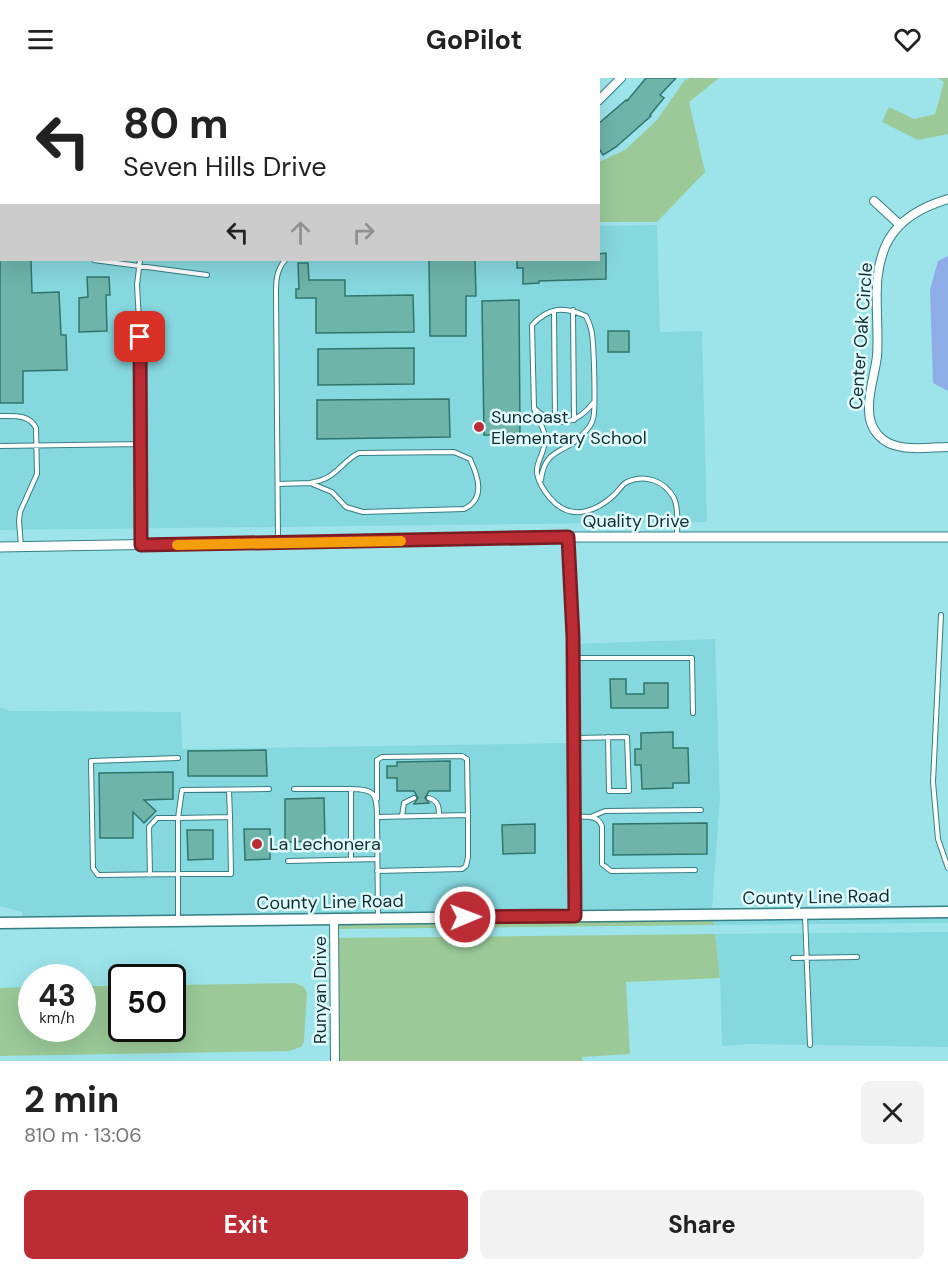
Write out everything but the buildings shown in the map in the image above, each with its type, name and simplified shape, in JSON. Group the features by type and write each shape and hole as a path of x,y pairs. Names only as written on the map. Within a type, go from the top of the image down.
{"main road":[{"name":"County Line Road","path":"0,923 948,912"}],"street":[{"path":"600,99 621,78"},
{"name":"Center Oak Circle","path":"948,199 922,208 900,225 887,244 879,265 877,280 878,339 876,368 869,402 870,419 879,435 893,445 902,448 948,447"},
{"path":"874,201 900,225"},
{"path":"568,537 573,658 575,916"},
{"name":"Quality Drive","path":"0,547 568,537 948,537"},
{"name":"Runyan Drive","path":"334,918 335,1061"}],"lane":[{"path":"100,261 207,275"},
{"path":"140,261 137,301 140,339 141,545"},
{"path":"278,543 276,284 279,267 284,261"},
{"path":"554,310 555,421"},
{"path":"541,480 542,471 556,451 576,441 594,418 592,330 586,316 573,310 554,310 541,316 532,325 534,408 546,436 545,450 537,468 543,488 559,506 573,513 582,513 606,502 624,484 638,478 649,478 662,484 674,498 677,538"},
{"path":"573,310 574,420"},
{"path":"534,408 545,418 555,421 574,420 594,402"},
{"path":"0,416 23,416 33,422 36,428 37,474 27,495 19,521 21,546"},
{"path":"0,446 141,444"},
{"path":"278,484 310,483 325,479 349,457 359,453 454,452 470,459 478,474 479,486 477,499 471,506 464,509 363,512 346,507 332,492 310,483"},
{"path":"941,615 933,782 938,839 948,867"},
{"path":"573,658 692,658 693,713"},
{"path":"574,738 609,737 627,737 628,791 609,791 609,737"},
{"path":"377,871 462,869 466,866 468,857 467,759 462,756 382,757 377,760 377,871 378,918"},
{"path":"178,758 91,761 93,868 98,875 231,874 229,790"},
{"path":"178,921 178,818 182,790 269,789"},
{"path":"294,789 370,791 377,799"},
{"path":"351,789 351,860"},
{"path":"402,816 404,803 414,798"},
{"path":"429,798 436,801 440,815"},
{"path":"574,817 593,816 605,811 701,810"},
{"path":"377,817 468,815"},
{"path":"593,816 600,821 602,826 603,864 610,871 695,870"},
{"path":"150,874 149,827 157,818 230,817"},
{"path":"288,861 377,859"},
{"path":"805,914 810,1045"},
{"path":"793,958 857,957"}],"shaded area":[{"name":"Suncoast Elementary School","path":"657,225 660,332 702,331 707,522 0,530 0,261 600,261 600,226"},
{"path":"948,256 948,391 933,383 930,290 938,261"},
{"path":"715,639 720,798 712,908 22,917 22,912 0,906 0,707 10,711 181,712 182,749 573,743 572,644"},
{"path":"948,918 948,923 714,925 713,920"},
{"path":"948,932 948,1047 750,1044 722,1046 720,978 715,934"}],"green space":[{"path":"690,78 719,78 689,102 705,172 657,222 600,222 600,162 625,150 657,120 684,81"},
{"path":"938,78 948,78 948,134 918,140 882,122 889,107 914,119 935,114 944,82"},
{"path":"713,920 714,925 332,929 332,924"},
{"path":"715,934 720,978 626,982 630,1054 582,1057 582,1061 336,1061 332,938"},
{"path":"295,983 304,987 307,992 304,1042 301,1047 289,1051 0,1056 0,988 18,987 18,1042 96,1042 96,986 108,986 108,1042 186,1042 186,985"}],"slow traffic":[{"path":"177,545 401,541"}],"place":[{"name":"Suncoast Elementary School","path":"479,427"},
{"name":"La Lechonera","path":"257,844"}],"route":[{"path":"140,337 141,545 568,537 573,637 575,916 465,917"}]}
